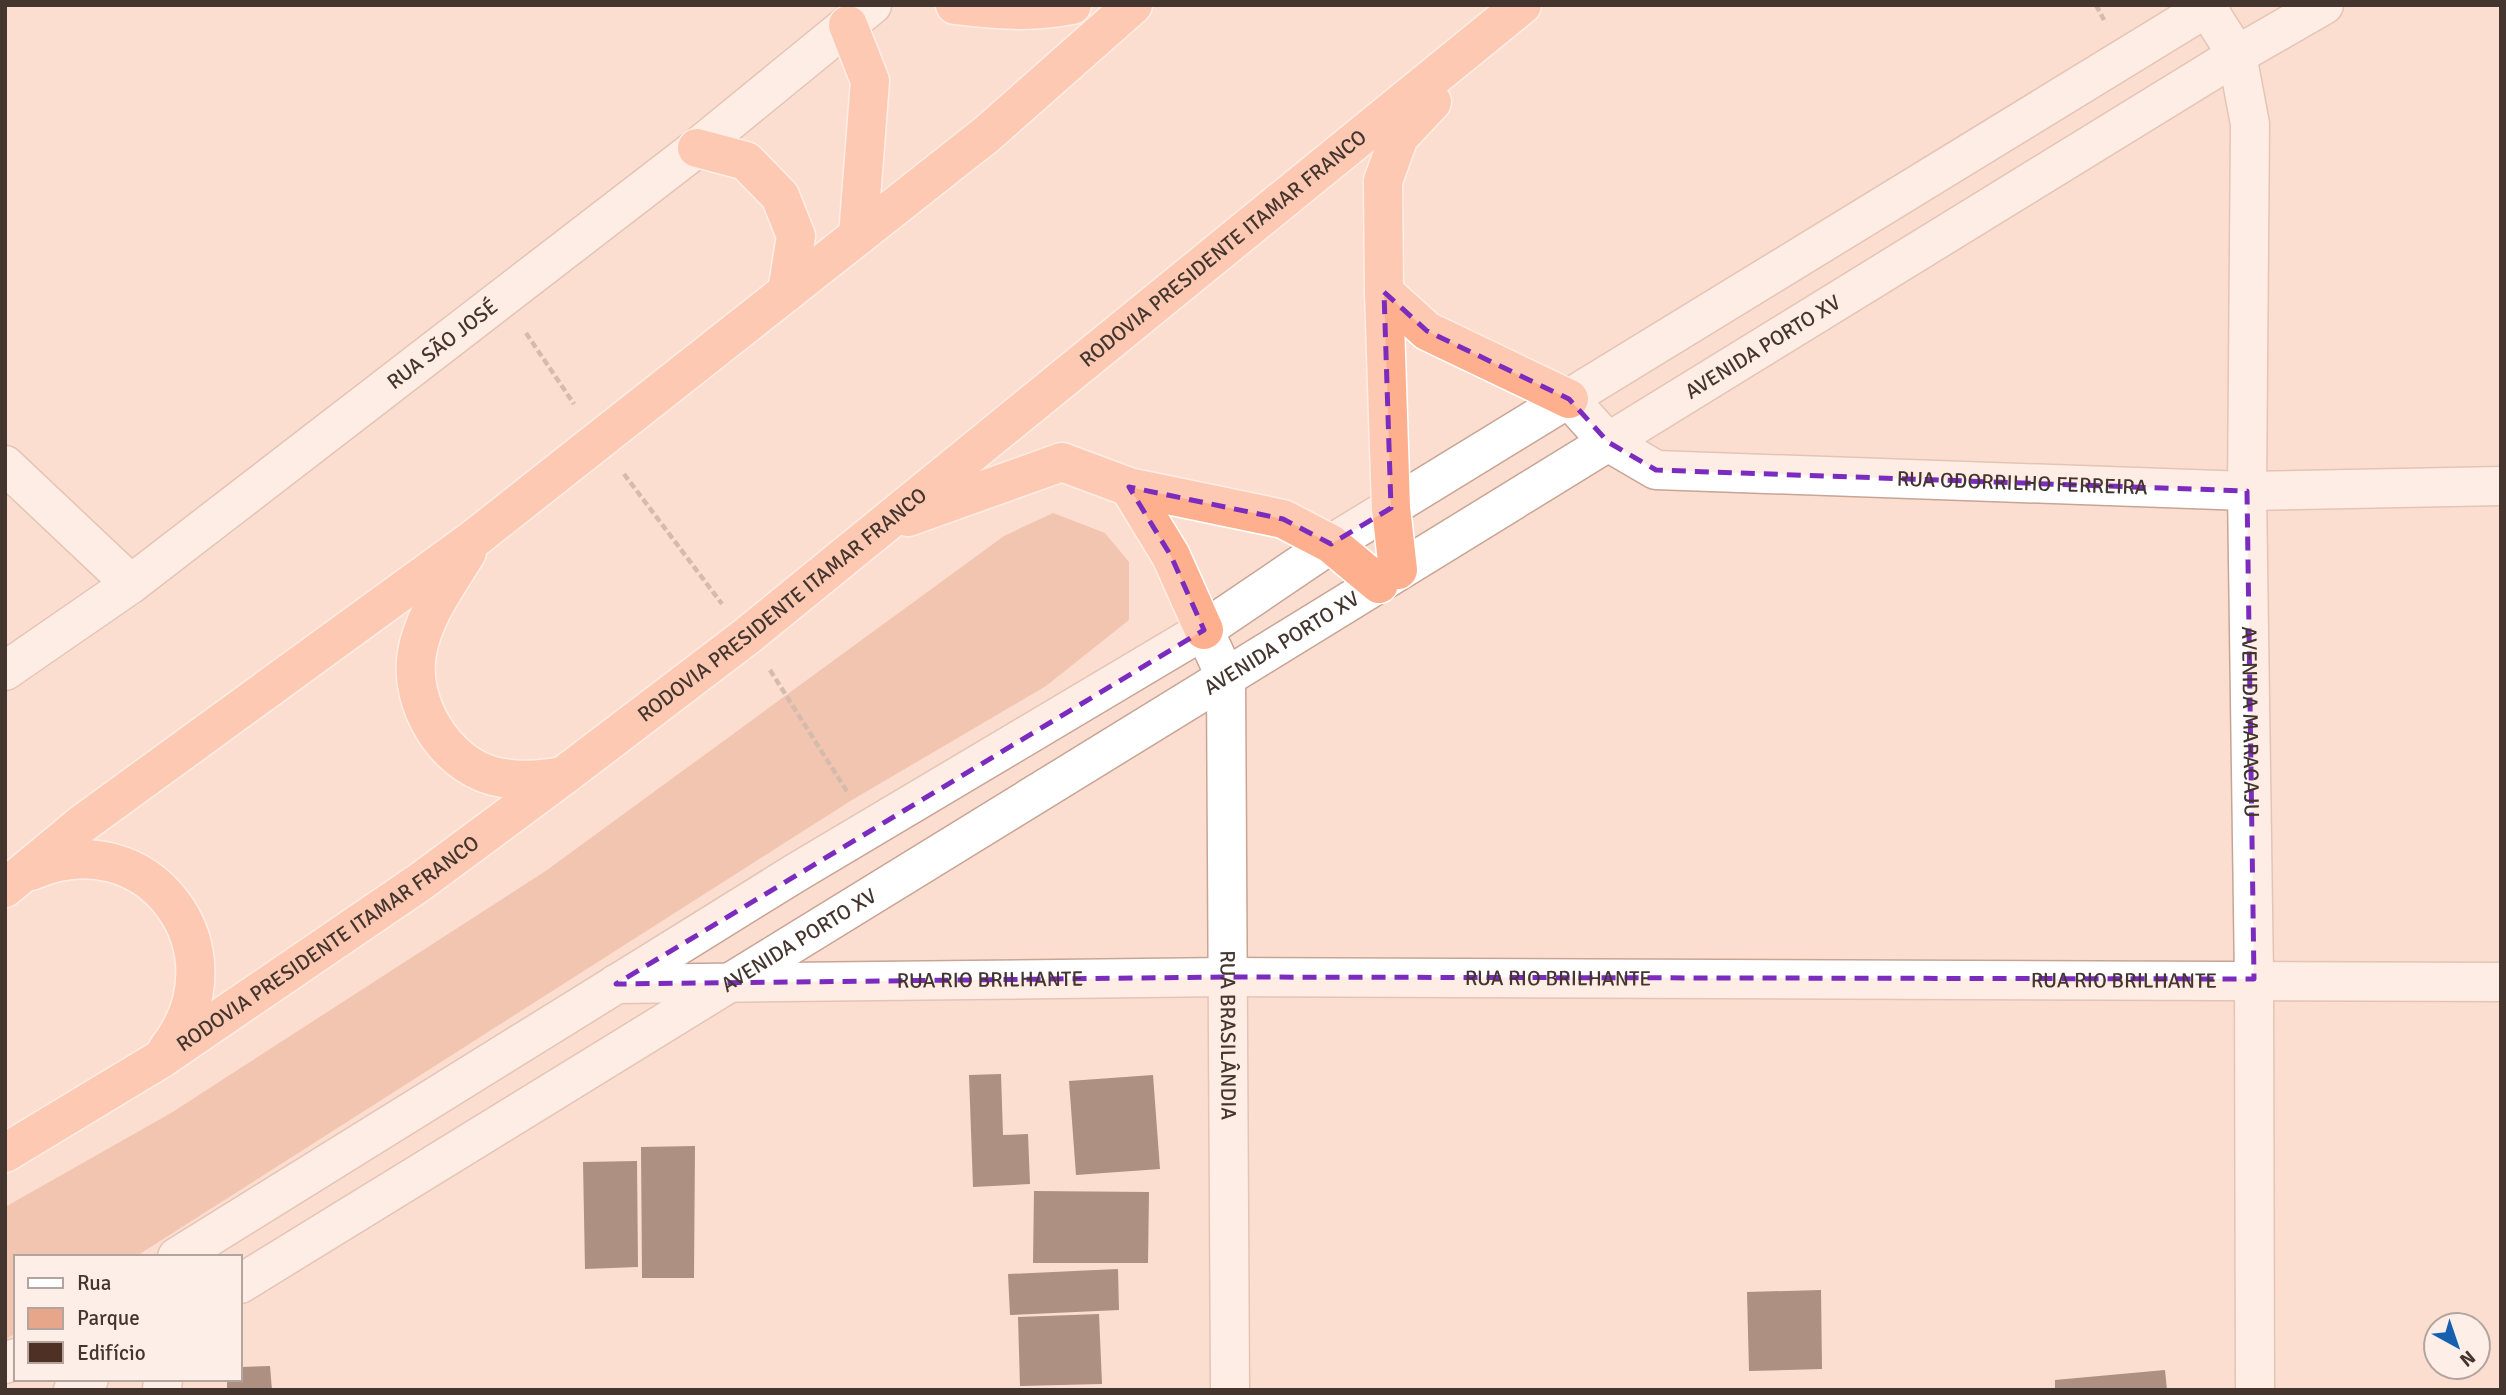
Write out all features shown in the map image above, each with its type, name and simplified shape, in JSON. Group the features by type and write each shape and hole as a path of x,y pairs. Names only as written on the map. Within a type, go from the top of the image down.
{"highway":[{"path":"955,5 995,10 1049,10 1072,5"},
{"path":"12,882 82,824 475,538 988,134 1133,5"},
{"path":"880,527 1062,462 1129,487 1283,519 1389,577 1391,508 1383,181 1399,137 1515,11"},
{"name":"RODOVIA PRESIDENTE ITAMAR FRANCO","path":"5,1153 159,1060 421,882 563,776 747,636 1515,11"},
{"path":"849,12 870,81 858,236"},
{"path":"697,148 746,161 780,196 796,236 787,292"},
{"path":"1384,292 1427,331 1569,399"},
{"path":"1129,487 1171,556 1204,630"},
{"path":"475,538 427,618 416,655 418,694 432,729 458,757 491,776 529,782 563,776"},
{"path":"12,882 53,861 91,858 129,868 160,889 183,919 196,956 196,994 183,1030 159,1060"}],"street":[{"name":"AVENIDA PORTO XV","path":"242,1283 2237,55 2324,5"},
{"path":"180,1255 616,984 1204,630 1332,544 2209,6 2237,55"},
{"name":"RUA SÃO JOSÉ","path":"5,671 131,584 697,148 849,12"},
{"name":"AVENIDA MARACAJU","path":"2237,55 2249,124 2247,491 2254,979 2255,1390"},
{"name":"RUA ODORRILHO FERREIRA","path":"1569,399 1608,442 1656,470 2247,491 2501,486"},
{"path":"5,465 131,584"},
{"path":"1204,630 1226,678"},
{"name":"RUA BRASILÂNDIA","path":"1226,678 1230,1390"},
{"name":"RUA RIO BRILHANTE","path":"616,984 1227,977 2501,982"}],"path":[{"path":"503,298 598,441 747,636 852,800 875,826"}],"highlighted area":[{"path":"1384,292 1427,331 1569,399 1608,442 1656,470 2247,491 2254,979 1227,977 616,984 1204,630 1171,556 1129,487 1283,519 1331,544 1391,508"}],"green space":[{"path":"1053,513 1105,533 1129,562 1129,620 1046,686 852,800 138,1255 14,1255 14,1334 5,1340 5,1207 171,1113 547,870 1004,536"}],"building":[{"path":"1001,1074 1003,1135 1028,1134 1030,1184 973,1187 969,1075"},
{"path":"1153,1075 1160,1169 1076,1175 1069,1081"},
{"path":"695,1146 694,1278 642,1278 641,1147"},
{"path":"637,1161 638,1267 585,1269 583,1162"},
{"path":"1034,1191 1149,1192 1148,1263 1033,1263"},
{"path":"1118,1269 1119,1310 1010,1315 1008,1274"},
{"path":"1821,1290 1822,1369 1749,1371 1747,1292"},
{"path":"1099,1314 1102,1384 1020,1386 1018,1317"},
{"path":"270,1366 272,1390 227,1390 227,1381 242,1381 242,1367"},
{"path":"2165,1370 2167,1390 2055,1390 2055,1380"}]}
